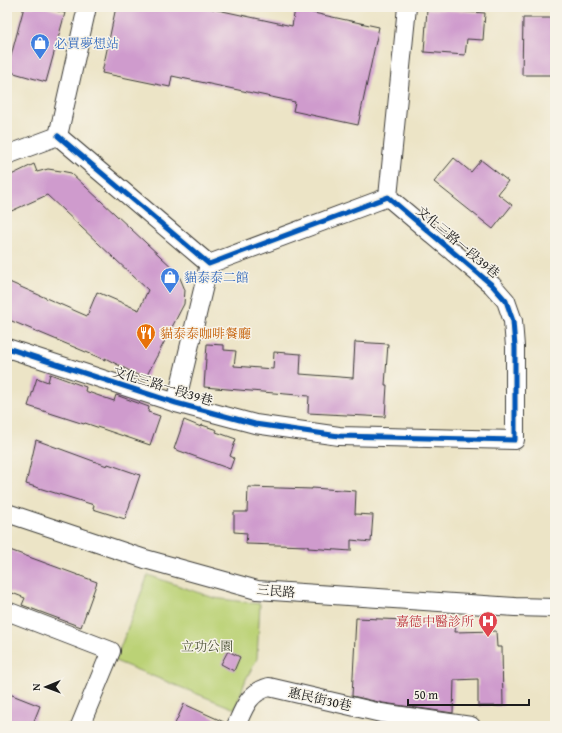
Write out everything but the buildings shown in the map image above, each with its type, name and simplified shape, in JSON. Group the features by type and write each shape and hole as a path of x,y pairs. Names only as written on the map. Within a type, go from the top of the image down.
{"street":[{"path":"58,136 87,7"},
{"path":"209,264 388,197 407,7"},
{"path":"7,155 58,136"},
{"path":"58,136 209,264"},
{"name":"文化三路一段39巷","path":"7,348 176,403 255,424 339,436 515,440 515,347 513,321 506,301 492,285 388,197"},
{"path":"176,403 209,264"},
{"name":"三民路","path":"7,513 145,559 257,590 515,607 555,608"},
{"path":"7,611 111,651 80,726"},
{"name":"惠民街30巷","path":"236,726 245,705 260,690 269,687 381,713 471,726"}],"green space":[{"name":"立功公園","path":"148,575 214,598 260,604 257,659 246,679 235,709 115,661"}],"cycle path":[{"path":"7,348 176,403 255,424 339,436 515,440 515,347 513,321 506,301 492,285 388,197 209,264 58,136"}],"place":[{"name":"必買夢想站","path":"40,60"},
{"name":"貓泰泰二館","path":"170,294"},
{"name":"貓泰泰咖啡餐廳","path":"146,350"},
{"name":"嘉德中醫診所","path":"488,638"}]}
